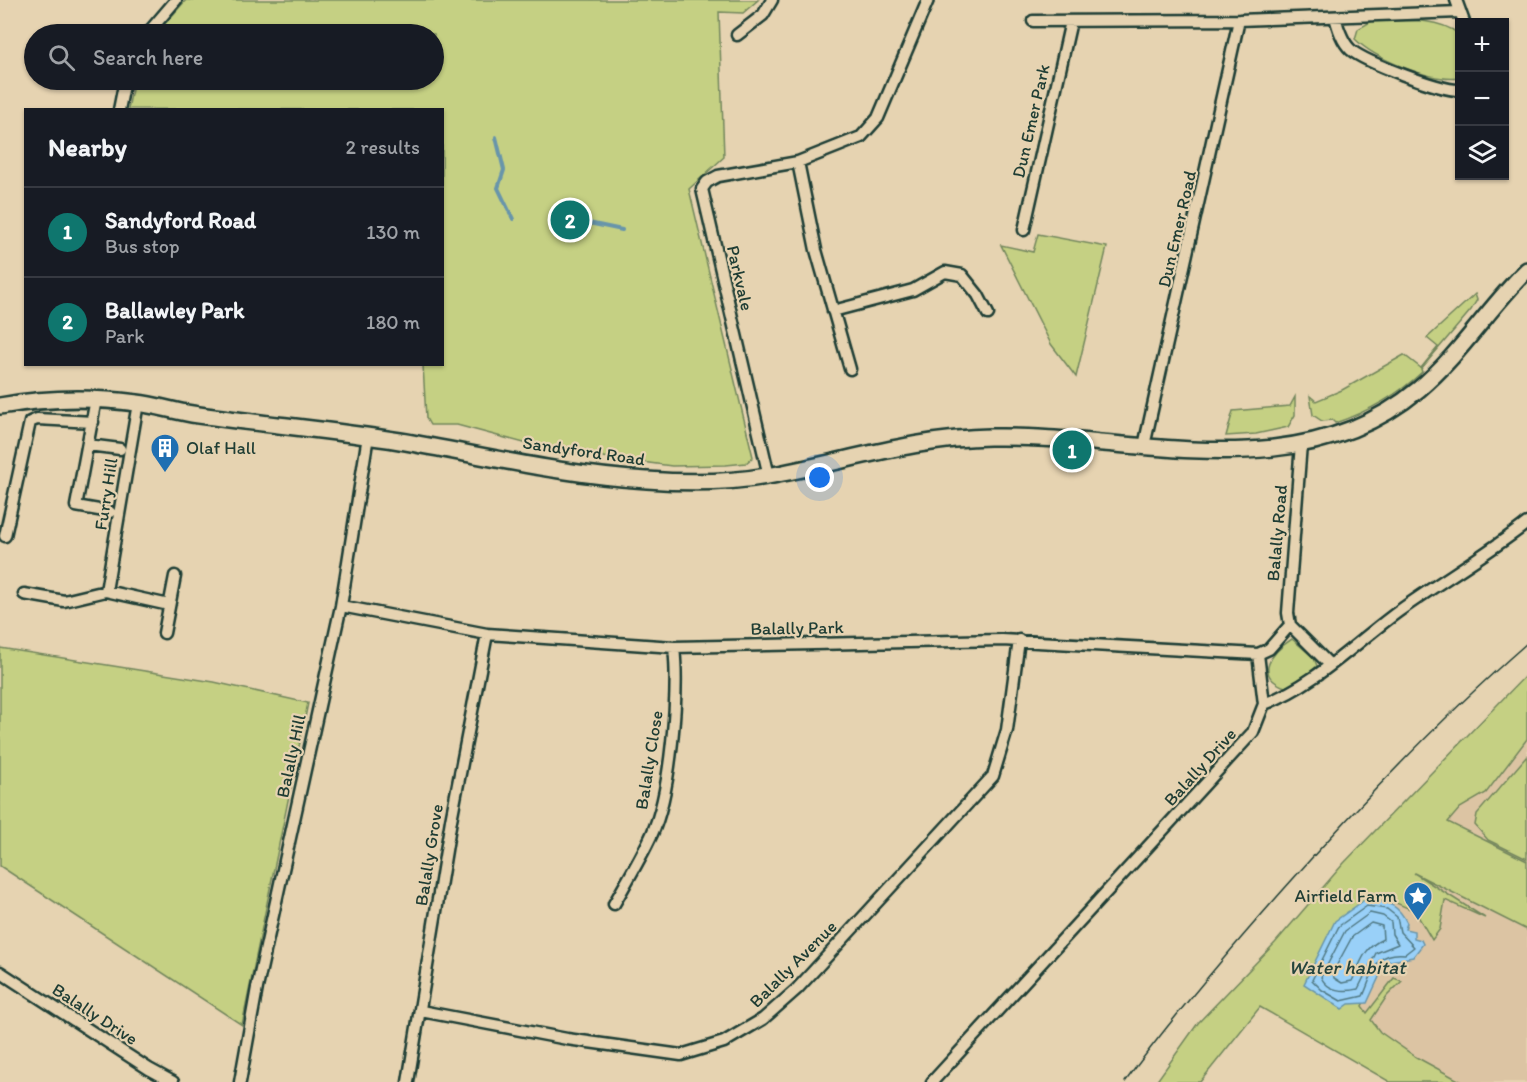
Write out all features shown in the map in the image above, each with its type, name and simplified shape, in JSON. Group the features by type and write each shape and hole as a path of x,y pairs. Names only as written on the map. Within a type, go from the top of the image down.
{"main road":[{"name":"Sandyford Road","path":"0,406 58,399 96,399 138,403 192,413 368,436 643,480 722,481 769,476 917,445 972,438 1010,437 1241,452 1301,444 1341,434 1365,423 1418,391 1436,374 1527,270"}],"street":[{"path":"156,24 176,0"},
{"path":"737,35 763,15 772,0"},
{"name":"Parkvale","path":"769,476 702,189 707,182 718,176 798,162 861,137 878,118 928,0"},
{"path":"1033,21 1462,17 1456,0"},
{"path":"1335,17 1339,32 1351,51 1430,86 1455,89"},
{"name":"Dun Emer Road","path":"1144,446 1239,20"},
{"name":"Dun Emer Park","path":"1023,230 1071,21"},
{"path":"119,108 123,90"},
{"path":"798,162 816,250 850,369"},
{"path":"833,311 913,290 945,272 962,275 978,295 988,314"},
{"path":"96,399 75,506 110,512"},
{"name":"Furry Hill","path":"106,591 138,403"},
{"path":"4,536 30,422 37,419 93,422"},
{"name":"Balally Hill","path":"240,1082 257,988 340,606 368,436"},
{"name":"Balally Road","path":"1290,625 1290,566 1301,444"},
{"path":"88,445 120,449"},
{"path":"1329,664 1290,625 1269,649 1257,654 1264,704 1291,693 1400,610 1489,553 1527,523"},
{"path":"164,633 175,576"},
{"path":"24,594 64,602 106,591 169,605"},
{"name":"Balally Park","path":"340,606 487,634 674,647 1019,640 1257,654"},
{"name":"Balally Grove","path":"408,1082 451,820 487,634"},
{"name":"Balally Avenue","path":"421,1011 567,1039 681,1054 724,1042 763,1019 797,989 993,776 1007,730 1019,640"},
{"name":"Balally Close","path":"614,904 652,833 663,800 677,680 674,647"},
{"name":"Balally Drive","path":"932,1082 1253,732 1264,704"},
{"name":"Balally Drive","path":"0,972 149,1069 173,1082"}],"shaded area":[{"name":"Airfield Farm","path":"1527,693 1527,1082 1390,1082 1260,1007"}],"green space":[{"path":"186,0 758,0 743,13 719,12 724,157 689,189 753,457 746,463 672,466 550,450 457,425 430,425 426,418 423,366 444,366 444,108 128,108 132,90 444,90 444,24 165,24"},
{"path":"1406,20 1429,22 1450,28 1455,31 1455,78 1419,73 1389,61 1364,47 1355,39 1358,29 1372,21"},
{"path":"1038,234 1107,247 1076,377 1051,344 1001,245 1033,252"},
{"path":"1475,294 1477,300 1471,310 1421,369 1422,372 1403,388 1359,414 1335,423 1332,420 1322,421 1313,415 1310,396 1316,401 1342,390 1404,355 1421,368 1438,347 1427,338"},
{"path":"1295,397 1295,415 1288,427 1256,434 1226,436 1233,411 1290,406"},
{"path":"1292,639 1314,658 1317,666 1296,683 1285,687 1275,682 1270,676 1269,663 1278,650"},
{"path":"0,648 214,682 308,703 242,1025 0,866"},
{"path":"1527,674 1527,739 1486,793 1460,808 1448,822 1527,861 1527,930 1414,873 1485,918 1445,900 1440,929 1432,940 1415,911 1387,899 1354,925 1368,995 1362,1006 1367,1013 1394,978 1402,981 1387,996 1371,1020 1380,1032 1416,1057 1462,1082 1390,1082 1260,1007 1200,1082 1156,1082 1198,1023 1275,943 1344,863"},
{"path":"1527,756 1527,859 1488,840 1475,825 1477,814"}],"water":[{"name":"Water habitat","path":"1366,899 1395,907 1407,923 1405,929 1414,931 1414,938 1421,940 1423,944 1413,957 1386,962 1367,1003 1349,1004 1342,1009 1304,984 1335,921"}],"waterway":[{"path":"496,137 504,170 498,188 513,219"},
{"path":"577,215 584,222 622,230"}],"tram line":[{"path":"1125,1082 1222,960 1342,825 1432,731 1527,643"}],"place":[{"name":"Ballawley Park","path":"570,220"},
{"name":"Sandyford Road","path":"1072,450"},
{"name":"Olaf Hall","path":"165,474"},
{"name":"Airfield Farm","path":"1418,922"}]}
